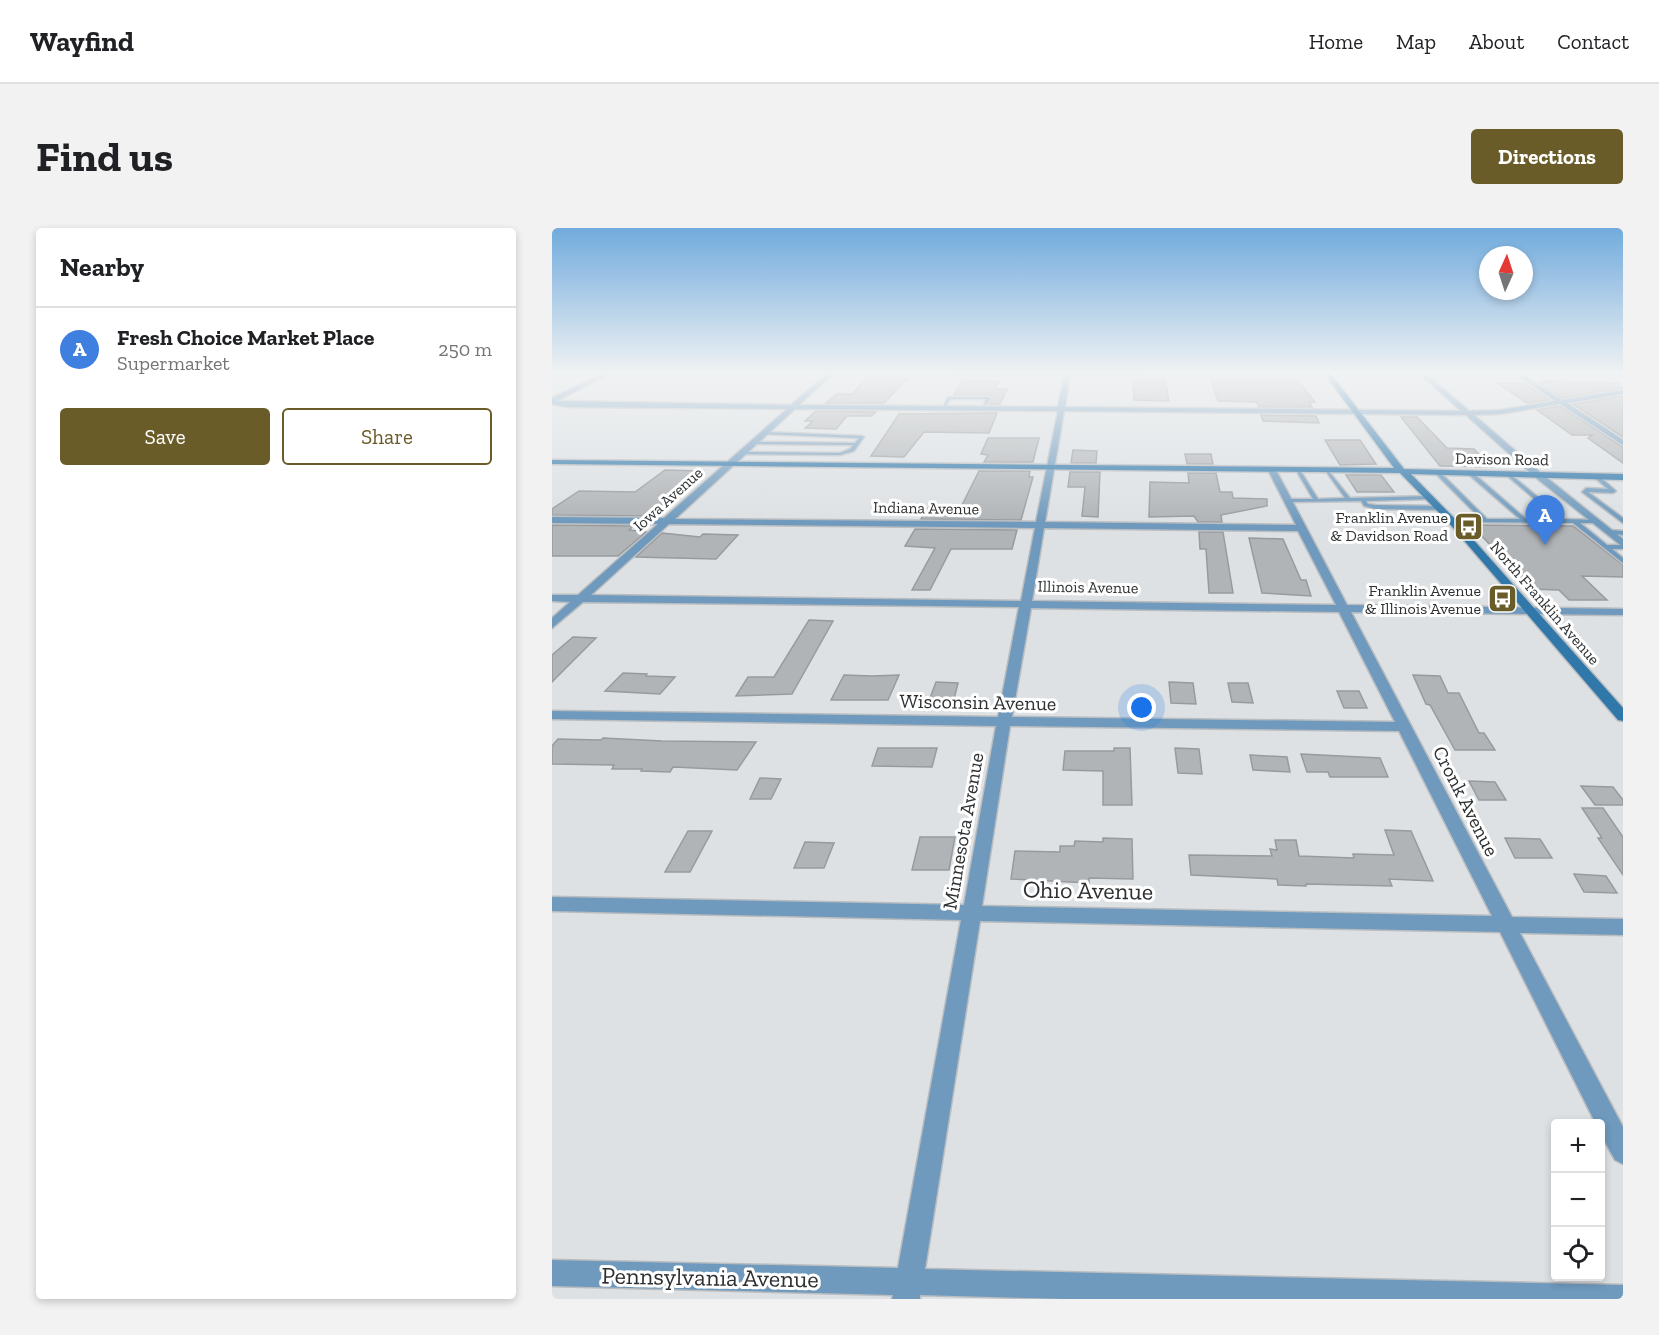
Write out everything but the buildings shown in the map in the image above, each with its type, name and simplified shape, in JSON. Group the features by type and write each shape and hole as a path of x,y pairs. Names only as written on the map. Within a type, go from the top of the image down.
{"main road":[{"name":"North Franklin Avenue","path":"1365,423 1396,466 1405,471 1452,521 1623,717"},
{"name":"Davison Road","path":"552,462 1405,471 1623,477"}],"street":[{"name":"Iowa Avenue","path":"552,624 775,423"},
{"name":"Minnesota Avenue","path":"908,1290 1004,722 1060,423"},
{"path":"1479,423 1623,545"},
{"path":"1593,423 1623,443"},
{"name":"Cronk Avenue","path":"1272,470 1623,1152"},
{"name":"Indiana Avenue","path":"552,520 1300,528"},
{"name":"Illinois Avenue","path":"552,598 1623,612"},
{"name":"Wisconsin Avenue","path":"552,715 1404,727"},
{"name":"Ohio Avenue","path":"552,904 1623,927"},
{"name":"Pennsylvania Avenue","path":"552,1273 908,1290 1623,1299"}],"lane":[{"path":"742,453 840,454 849,452 862,437 764,433"},
{"path":"753,443 857,444"},
{"path":"1298,470 1316,499"},
{"path":"1327,470 1348,499"},
{"path":"1437,472 1486,521"},
{"path":"1470,473 1525,521"},
{"path":"1508,474 1563,521"},
{"path":"1597,477 1612,490"},
{"path":"1623,491 1586,490 1585,492 1623,520"},
{"path":"1287,501 1431,498"},
{"path":"1362,499 1366,505 1376,507 1440,508"},
{"path":"1452,521 1596,521"},
{"path":"1574,521 1623,561"},
{"path":"1609,532 1623,533"},
{"path":"1606,547 1623,545"}],"place":[{"name":"Franklin Avenue & Davidson Road","path":"1469,526"},
{"name":"Fresh Choice Market Place","path":"1545,545"},
{"name":"Franklin Avenue & Illinois Avenue","path":"1502,599"}]}
